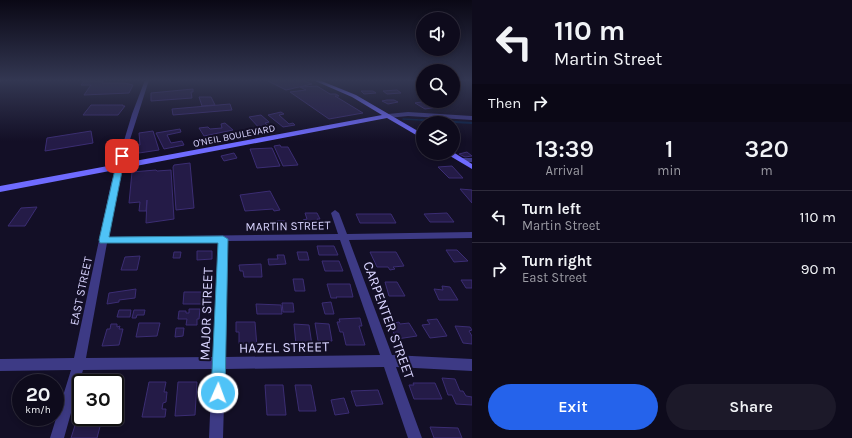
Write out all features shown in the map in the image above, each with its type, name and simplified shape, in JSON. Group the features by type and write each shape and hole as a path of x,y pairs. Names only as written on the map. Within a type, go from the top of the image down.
{"main road":[{"path":"362,100 416,133"},
{"name":"O'NEIL BOULEVARD","path":"0,189 388,116"},
{"path":"462,160 472,167"}],"street":[{"name":"EAST STREET","path":"56,438 78,364 119,166 129,128 139,100"},
{"name":"O'NEIL BOULEVARD","path":"388,116 408,114 472,118"},
{"path":"462,160 472,160"},
{"name":"CARPENTER STREET","path":"335,213 415,438"},
{"name":"MARTIN STREET","path":"104,240 343,238 472,235"},
{"name":"MAJOR STREET","path":"216,438 223,239"},
{"name":"HAZEL STREET","path":"0,365 388,361 472,365"}],"building":[{"path":"200,100 213,100 215,105 202,106"},
{"path":"302,100 342,100 363,113 329,119"},
{"path":"395,100 398,102 388,104 382,101"},
{"path":"230,104 232,110 173,115 172,109"},
{"path":"91,105 125,106 118,115 83,115"},
{"path":"281,112 284,114 279,115 289,124 293,123 295,125 283,127 268,115"},
{"path":"261,115 269,122 265,123 272,129 262,131 249,117"},
{"path":"225,123 233,130 204,136 199,128 222,128 221,124"},
{"path":"180,129 181,132 167,135 171,143 182,141 184,145 164,149 156,133"},
{"path":"91,131 93,143 45,151 47,138"},
{"path":"153,131 159,150 139,153 137,145 140,145 139,133"},
{"path":"280,145 281,147 288,147 298,165 283,166 274,146"},
{"path":"272,148 280,166 257,168 250,149"},
{"path":"467,152 472,156 465,157 460,154"},
{"path":"234,153 237,158 224,161 221,156"},
{"path":"190,163 194,208 176,210 173,167 174,165"},
{"path":"452,166 463,178 449,178 438,167"},
{"path":"171,170 174,219 146,223 147,200 146,211 139,211 140,202 129,203 132,172"},
{"path":"460,189 472,190 472,203"},
{"path":"270,191 280,210 245,211 240,195"},
{"path":"37,207 25,226 8,226 21,208"},
{"path":"305,213 317,213 320,219 317,219 320,227 306,228 303,220 307,219"},
{"path":"447,213 454,222 430,222 424,214"},
{"path":"356,214 391,214 396,223 360,223"},
{"path":"277,221 285,221 287,228 277,229 274,223"},
{"path":"317,246 334,246 338,255 319,255"},
{"path":"446,250 457,250 468,261 454,262"},
{"path":"197,251 212,251 212,259 197,260"},
{"path":"174,252 181,252 180,258 173,258"},
{"path":"297,252 307,252 309,260 299,260"},
{"path":"370,252 396,252 404,266 393,267 395,269 390,270 388,267 377,267"},
{"path":"277,255 284,255 286,264 269,265 268,259 278,259"},
{"path":"140,256 137,270 121,270 125,257"},
{"path":"322,261 339,261 343,271 325,271"},
{"path":"261,264 262,277 244,277 243,271 240,271 239,265"},
{"path":"293,279 303,279 305,291 295,291"},
{"path":"461,280 472,280 472,288 466,288"},
{"path":"385,282 397,282 405,296 389,296"},
{"path":"327,284 350,284 353,297 331,298"},
{"path":"442,286 450,287 458,300 439,300 434,289 443,290"},
{"path":"136,289 135,298 119,300 119,302 107,304 109,293"},
{"path":"184,292 209,292 209,304 183,304"},
{"path":"331,302 334,314 325,314 322,303"},
{"path":"282,303 293,303 294,312 283,312"},
{"path":"256,304 281,305 282,314 257,314"},
{"path":"189,309 200,309 197,325 186,325 187,319 178,319 179,311 186,311 186,313 189,313"},
{"path":"119,310 131,310 130,317 117,317"},
{"path":"134,310 145,310 144,315 137,315 136,318 132,318"},
{"path":"360,318 362,326 359,326 365,345 346,345 343,332 340,332 337,322 340,322 339,319"},
{"path":"437,319 447,336 430,338 422,325 430,324 427,320"},
{"path":"236,322 255,322 257,347 244,347 239,344 239,332 236,332"},
{"path":"399,322 400,324 409,323 417,336 397,339 389,324"},
{"path":"139,323 160,323 157,336 136,337"},
{"path":"315,323 329,324 332,341 318,341"},
{"path":"111,324 117,324 117,327 120,326 119,329 123,329 119,345 102,346 107,329 110,329"},
{"path":"294,324 309,325 312,345 296,345"},
{"path":"455,326 470,327 472,330 469,331 472,336 472,344 463,343"},
{"path":"176,328 184,328 183,336 175,337"},
{"path":"442,378 455,379 460,391 463,391 466,396 472,397 472,405 456,404 452,395 448,395"},
{"path":"149,382 166,382 164,392 167,392 166,402 163,403 162,409 166,409 165,417 142,417"},
{"path":"178,382 197,382 195,415 175,416"},
{"path":"413,383 435,383 442,399 414,399 409,385 414,385"},
{"path":"265,385 283,385 286,415 267,415"},
{"path":"295,385 311,385 316,411 299,411"},
{"path":"378,390 383,404 356,406 351,391"},
{"path":"344,398 349,413 335,415 331,400"},
{"path":"75,426 100,426 97,438 71,438"},
{"path":"430,427 458,428 462,438 434,438"}],"waterway":[{"path":"403,119 416,120"},
{"path":"460,122 472,123"}],"route":[{"path":"122,156 104,240 223,239 218,393"}]}
